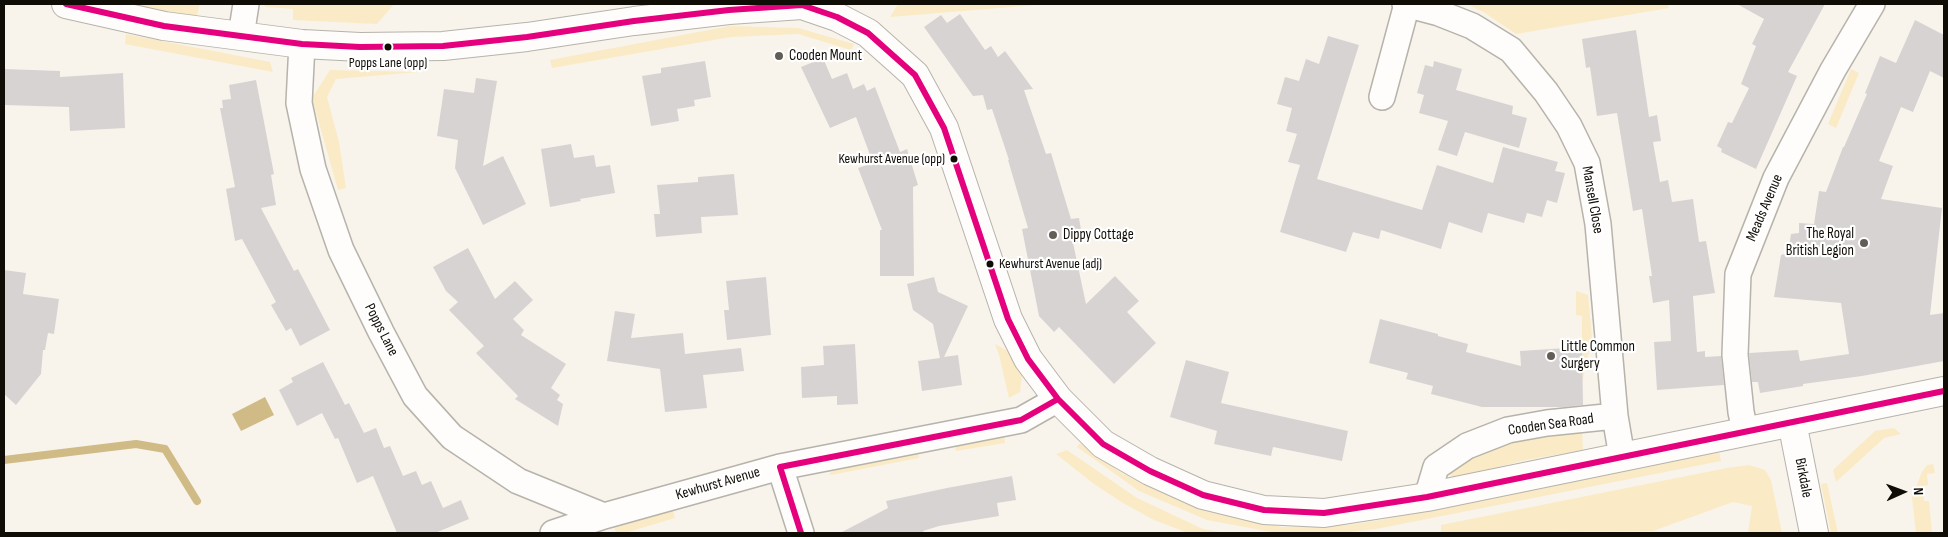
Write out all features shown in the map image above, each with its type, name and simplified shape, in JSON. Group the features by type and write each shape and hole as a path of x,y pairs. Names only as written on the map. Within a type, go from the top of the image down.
{"main road":[{"path":"66,4 164,26 302,44 360,47 443,46 729,10 802,5 837,17 868,33 914,75 944,128 1008,319 1028,359 1058,399 1103,444 1150,472 1203,495 1264,510 1324,513 1427,497 1944,391"},
{"name":"Birkdale","path":"1792,422 1814,533"}],"street":[{"path":"240,36 246,4"},
{"name":"Mansell Close","path":"1382,97 1406,4 1439,13 1472,26 1512,50 1546,92 1568,126 1587,163 1598,224 1615,416 1622,457"},
{"name":"Meads Avenue","path":"1745,431 1735,355 1738,274 1776,178 1833,70 1872,4"},
{"name":"Popps Lane","path":"302,44 299,103 312,169 342,250 381,332 415,396 452,437 518,481 604,516"},
{"name":"Kewhurst Avenue","path":"553,533 604,516 780,467 1021,420 1058,399"},
{"name":"Cooden Sea Road","path":"1427,497 1436,467 1467,446 1508,430 1547,423 1615,416"},
{"path":"780,467 801,533"}],"shaded area":[{"path":"138,4 200,4 196,18 136,7"},
{"path":"264,4 394,4 377,24 293,20 293,9 265,7"},
{"path":"898,4 1048,4 890,17"},
{"path":"1467,4 1668,4 1669,8 1516,34 1485,13"},
{"path":"730,26 798,28 854,44 851,50 798,34 731,37 552,68 550,60"},
{"path":"126,34 270,62 273,72 125,44"},
{"path":"1851,69 1859,73 1836,128 1828,124"},
{"path":"330,70 419,72 336,79 327,97 339,142 346,188 338,190 312,98"},
{"path":"1576,291 1588,295 1592,337 1582,383 1582,316 1576,315"},
{"path":"995,344 1008,351 1022,375 1020,392 1009,398 999,355"},
{"path":"265,397 274,415 241,431 232,414"},
{"path":"1894,428 1901,434 1884,438 1836,482 1833,470 1875,431"},
{"path":"1582,432 1583,450 1526,460 1453,478 1447,471 1450,467 1514,439 1548,433"},
{"path":"1004,433 1005,443 956,451 955,445"},
{"path":"1080,443 1120,472 1143,484 1209,512 1282,527 1348,525 1375,521 1719,452 1721,461 1376,529 1349,532 1277,533 1207,520 1139,491 1077,447"},
{"path":"1067,450 1137,498 1203,529 1225,533 1188,533 1154,520 1094,484 1056,454"},
{"path":"918,452 919,458 829,474 837,468"},
{"path":"1933,464 1935,473 1927,474 1928,485 1923,486 1924,501 1929,501 1932,533 1916,533 1912,497 1922,472 1927,465"},
{"path":"1749,465 1765,470 1771,480 1782,533 1748,533 1752,506 1733,502 1653,531 1441,533 1441,525"},
{"path":"1827,483 1838,533 1831,533 1821,484"},
{"path":"673,510 675,518 625,533 616,533 614,527"}],"building":[{"path":"1737,4 1825,4 1788,72 1797,76 1756,169 1721,152 1722,149 1717,146 1728,122 1732,123 1749,88 1741,84 1756,46 1752,44 1764,19"},
{"path":"960,14 985,50 991,46 998,57 1005,51 1033,89 1024,90 1046,154 1051,153 1071,219 1079,218 1083,241 1073,243 1086,304 1115,276 1139,301 1127,312 1156,343 1114,384 1059,327 1054,332 1039,316 1022,229 1028,228 1009,160 992,109 987,110 983,95 973,96 924,27 941,15 947,23"},
{"path":"1915,20 1944,35 1944,78 1930,71 1913,112 1901,107 1879,161 1893,166 1881,199 1942,208 1930,315 1944,313 1944,361 1760,393 1758,382 1752,382 1749,353 1798,350 1800,361 1849,354 1841,303 1774,297 1781,255 1788,253 1791,234 1799,233 1799,223 1814,224 1819,191 1826,192 1843,147 1867,94 1865,93 1880,56 1896,63"},
{"path":"1636,30 1649,117 1657,115 1661,141 1653,142 1660,182 1668,180 1672,202 1693,199 1699,242 1706,241 1715,293 1693,296 1697,352 1705,351 1705,357 1721,356 1724,385 1657,390 1654,342 1671,341 1669,300 1653,303 1649,276 1652,276 1642,209 1633,211 1617,113 1597,116 1590,67 1586,68 1582,39"},
{"path":"1328,36 1359,45 1317,179 1422,210 1437,165 1493,183 1503,147 1558,162 1555,171 1565,173 1557,203 1547,200 1542,217 1527,213 1524,223 1488,213 1482,233 1449,222 1441,249 1381,230 1379,239 1353,232 1346,252 1280,232 1300,165 1288,162 1297,134 1286,131 1292,108 1277,104 1285,77 1299,81 1306,59 1319,64"},
{"path":"823,58 832,79 847,73 853,89 864,84 867,91 875,87 900,152 907,149 918,185 913,187 914,276 880,276 880,230 882,230 858,168 873,163 856,117 830,128 801,67"},
{"path":"705,61 711,97 694,100 695,106 677,109 679,121 651,126 642,76 661,73 661,68"},
{"path":"1434,61 1462,69 1456,90 1513,106 1512,114 1527,118 1519,148 1465,132 1457,156 1438,150 1448,121 1419,113 1424,95 1417,93 1425,65 1433,67"},
{"path":"4,69 60,71 60,77 123,73 125,128 70,131 69,107 4,105"},
{"path":"476,78 497,81 483,166 503,156 526,204 483,225 455,168 458,140 437,136 444,89 474,93"},
{"path":"256,80 274,174 271,175 276,205 261,208 294,271 298,269 330,330 300,346 291,328 286,331 271,305 276,302 242,239 235,241 226,189 235,187 220,108 223,108 222,100 231,99 229,85"},
{"path":"571,144 574,158 594,155 596,167 610,165 615,193 580,199 581,201 550,207 541,149"},
{"path":"734,174 738,215 701,217 702,233 656,237 654,214 660,214 657,185 698,182 698,177"},
{"path":"468,248 495,299 515,281 533,300 513,319 524,330 521,335 566,364 551,388 560,395 557,400 563,404 558,426 515,399 518,396 476,353 484,346 449,310 458,302 446,291 433,267"},
{"path":"4,270 26,273 23,294 59,299 54,334 48,333 45,350 43,350 41,374 16,405 4,394"},
{"path":"766,277 771,335 727,340 724,310 729,310 726,281"},
{"path":"934,277 938,292 968,306 944,357 958,355 962,385 922,391 918,361 940,358 933,324 913,310 907,284"},
{"path":"615,311 635,314 631,338 683,333 685,354 741,348 744,371 703,375 707,408 665,412 660,369 607,361"},
{"path":"1380,319 1468,344 1466,352 1521,366 1520,351 1582,347 1583,405 1565,407 1482,407 1431,394 1433,386 1406,379 1408,373 1369,363"},
{"path":"855,344 858,404 837,405 837,396 802,398 801,367 824,365 823,346"},
{"path":"1186,360 1229,372 1221,403 1348,431 1342,461 1273,447 1271,456 1214,444 1217,431 1170,417"},
{"path":"323,362 345,405 349,403 364,433 376,428 384,448 390,446 403,476 416,471 422,485 431,481 443,508 461,500 469,519 435,533 397,533 373,476 357,483 338,438 335,439 322,413 297,426 279,390 293,382 291,378"},
{"path":"1012,476 1016,500 997,503 999,516 939,526 923,531 924,533 840,533 888,508 886,501"}],"waterway":[{"path":"4,460 136,444 165,449 197,501"}],"transit line":[{"path":"66,4 164,26 302,44 360,47 443,46 527,37 634,21 729,10 802,5 837,17 868,33 915,75 944,128 1008,319 1028,359 1058,399 1103,444 1150,471 1203,495 1264,510 1324,513 1427,497 1944,391"},
{"path":"801,533 780,467 1021,420 1058,399"}],"place":[{"name":"Popps Lane (opp)","path":"388,47"},
{"name":"Cooden Mount","path":"779,56"},
{"name":"Kewhurst Avenue (opp)","path":"954,159"},
{"name":"Dippy Cottage","path":"1053,235"},
{"name":"The Royal British Legion","path":"1864,243"},
{"name":"Kewhurst Avenue (adj)","path":"990,264"},
{"name":"Little Common Surgery","path":"1551,356"}]}
